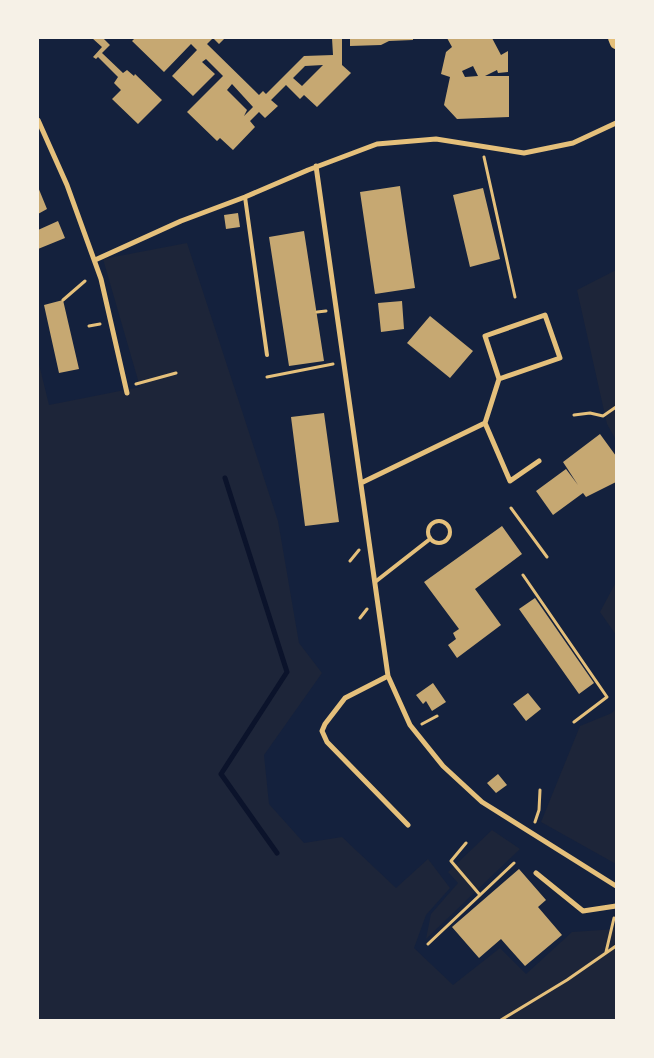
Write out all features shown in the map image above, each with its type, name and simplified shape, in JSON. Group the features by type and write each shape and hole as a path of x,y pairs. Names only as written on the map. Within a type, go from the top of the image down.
{"main road":[{"path":"614,38 616,43"}],"street":[{"path":"38,120 68,186 102,278 127,393"},
{"path":"95,260 181,221 245,197 316,166 377,144 436,138 524,153 573,143 616,123"},
{"path":"316,166 388,676 413,729 443,766 482,802 616,886"},
{"path":"499,379 560,358 545,315 485,336 499,379 484,423 510,481 539,461"},
{"path":"361,483 484,423"},
{"path":"388,676 345,698 325,724 322,731 327,742 408,825"},
{"path":"536,873 583,910 616,906"}],"lane":[{"path":"245,197 266,356"},
{"path":"436,521 447,524 450,530 446,540 440,542 430,539 428,532 430,525 436,521"},
{"path":"375,582 430,539"}],"path":[{"path":"482,146 515,297"},
{"path":"63,300 85,282"},
{"path":"316,312 326,311"},
{"path":"89,326 105,323"},
{"path":"267,377 344,361"},
{"path":"125,386 176,373"},
{"path":"574,415 590,413 603,416 616,407"},
{"path":"511,508 547,557"},
{"path":"350,561 359,550"},
{"path":"523,575 607,697 574,722"},
{"path":"360,618 365,611"},
{"path":"413,729 437,716"},
{"path":"533,828 539,810 540,790"},
{"path":"466,843 451,861 480,895"},
{"path":"428,944 514,863"},
{"path":"606,952 616,906"},
{"path":"502,1020 567,980 616,946"}],"shaded area":[{"path":"187,243 278,521 299,643 322,673 264,755 269,804 304,843 342,837 396,888 428,859 450,888 426,915 414,948 453,985 500,948 526,974 572,932 616,929 616,1020 38,1020 38,360 49,405 140,387 103,259"},
{"path":"616,270 616,440 607,424 577,290"},
{"path":"616,582 616,635 600,612"},
{"path":"616,708 616,864 541,822 580,726 612,713"},
{"path":"492,830 520,849 426,939 431,914 458,883 448,872"}],"building":[{"path":"92,38 103,38 110,45 102,53 123,73 127,70 134,76 135,74 162,100 138,124 112,99 121,90 114,83 118,77 98,57 96,59 93,57 102,47"},
{"path":"135,38 213,38 207,44 259,95 263,91 266,94 304,56 333,55 332,38 342,38 342,65 351,73 317,107 304,95 300,99 286,85 271,100 278,106 265,118 259,112 250,121 255,127 233,150 220,138 217,141 187,112 223,76 206,59 202,62 215,74 193,96 172,76 197,50 191,44 164,72 132,41","holes":["323,65 302,86 293,78 305,66","232,84 253,107 244,116 247,110 227,90"]},
{"path":"213,38 225,38 219,44"},
{"path":"350,38 413,38 413,40 389,41 381,45 350,46"},
{"path":"447,38 492,38 501,55 508,51 508,72 498,73 497,70 485,76 509,76 509,117 457,119 444,105 450,77 441,74 446,52 452,47","holes":["473,66 478,76 465,77 462,71"]},
{"path":"400,186 415,288 375,294 360,192"},
{"path":"38,187 47,209 38,214"},
{"path":"483,188 500,259 470,267 453,195"},
{"path":"238,213 240,227 226,229 224,215"},
{"path":"58,221 65,238 38,249 38,230"},
{"path":"304,231 324,361 289,366 269,237"},
{"path":"63,300 79,369 59,373 44,305"},
{"path":"402,301 404,329 381,332 378,303"},
{"path":"430,316 473,351 450,378 407,343"},
{"path":"324,413 339,522 305,526 291,417"},
{"path":"600,434 616,456 616,482 586,497 583,493 553,515 536,491 566,469 578,485 563,462"},
{"path":"502,526 522,554 475,589 501,625 457,658 448,645 456,639 453,633 459,629 424,582"},
{"path":"535,598 594,683 579,694 519,609"},
{"path":"433,683 446,702 432,711 426,701 423,704 416,695"},
{"path":"528,693 541,709 526,721 513,704"},
{"path":"498,774 507,785 496,793 487,783"},
{"path":"519,869 546,900 538,907 562,935 525,966 501,939 479,958 452,927"}],"waterway":[{"path":"225,478 287,672 221,774 277,853"}]}
